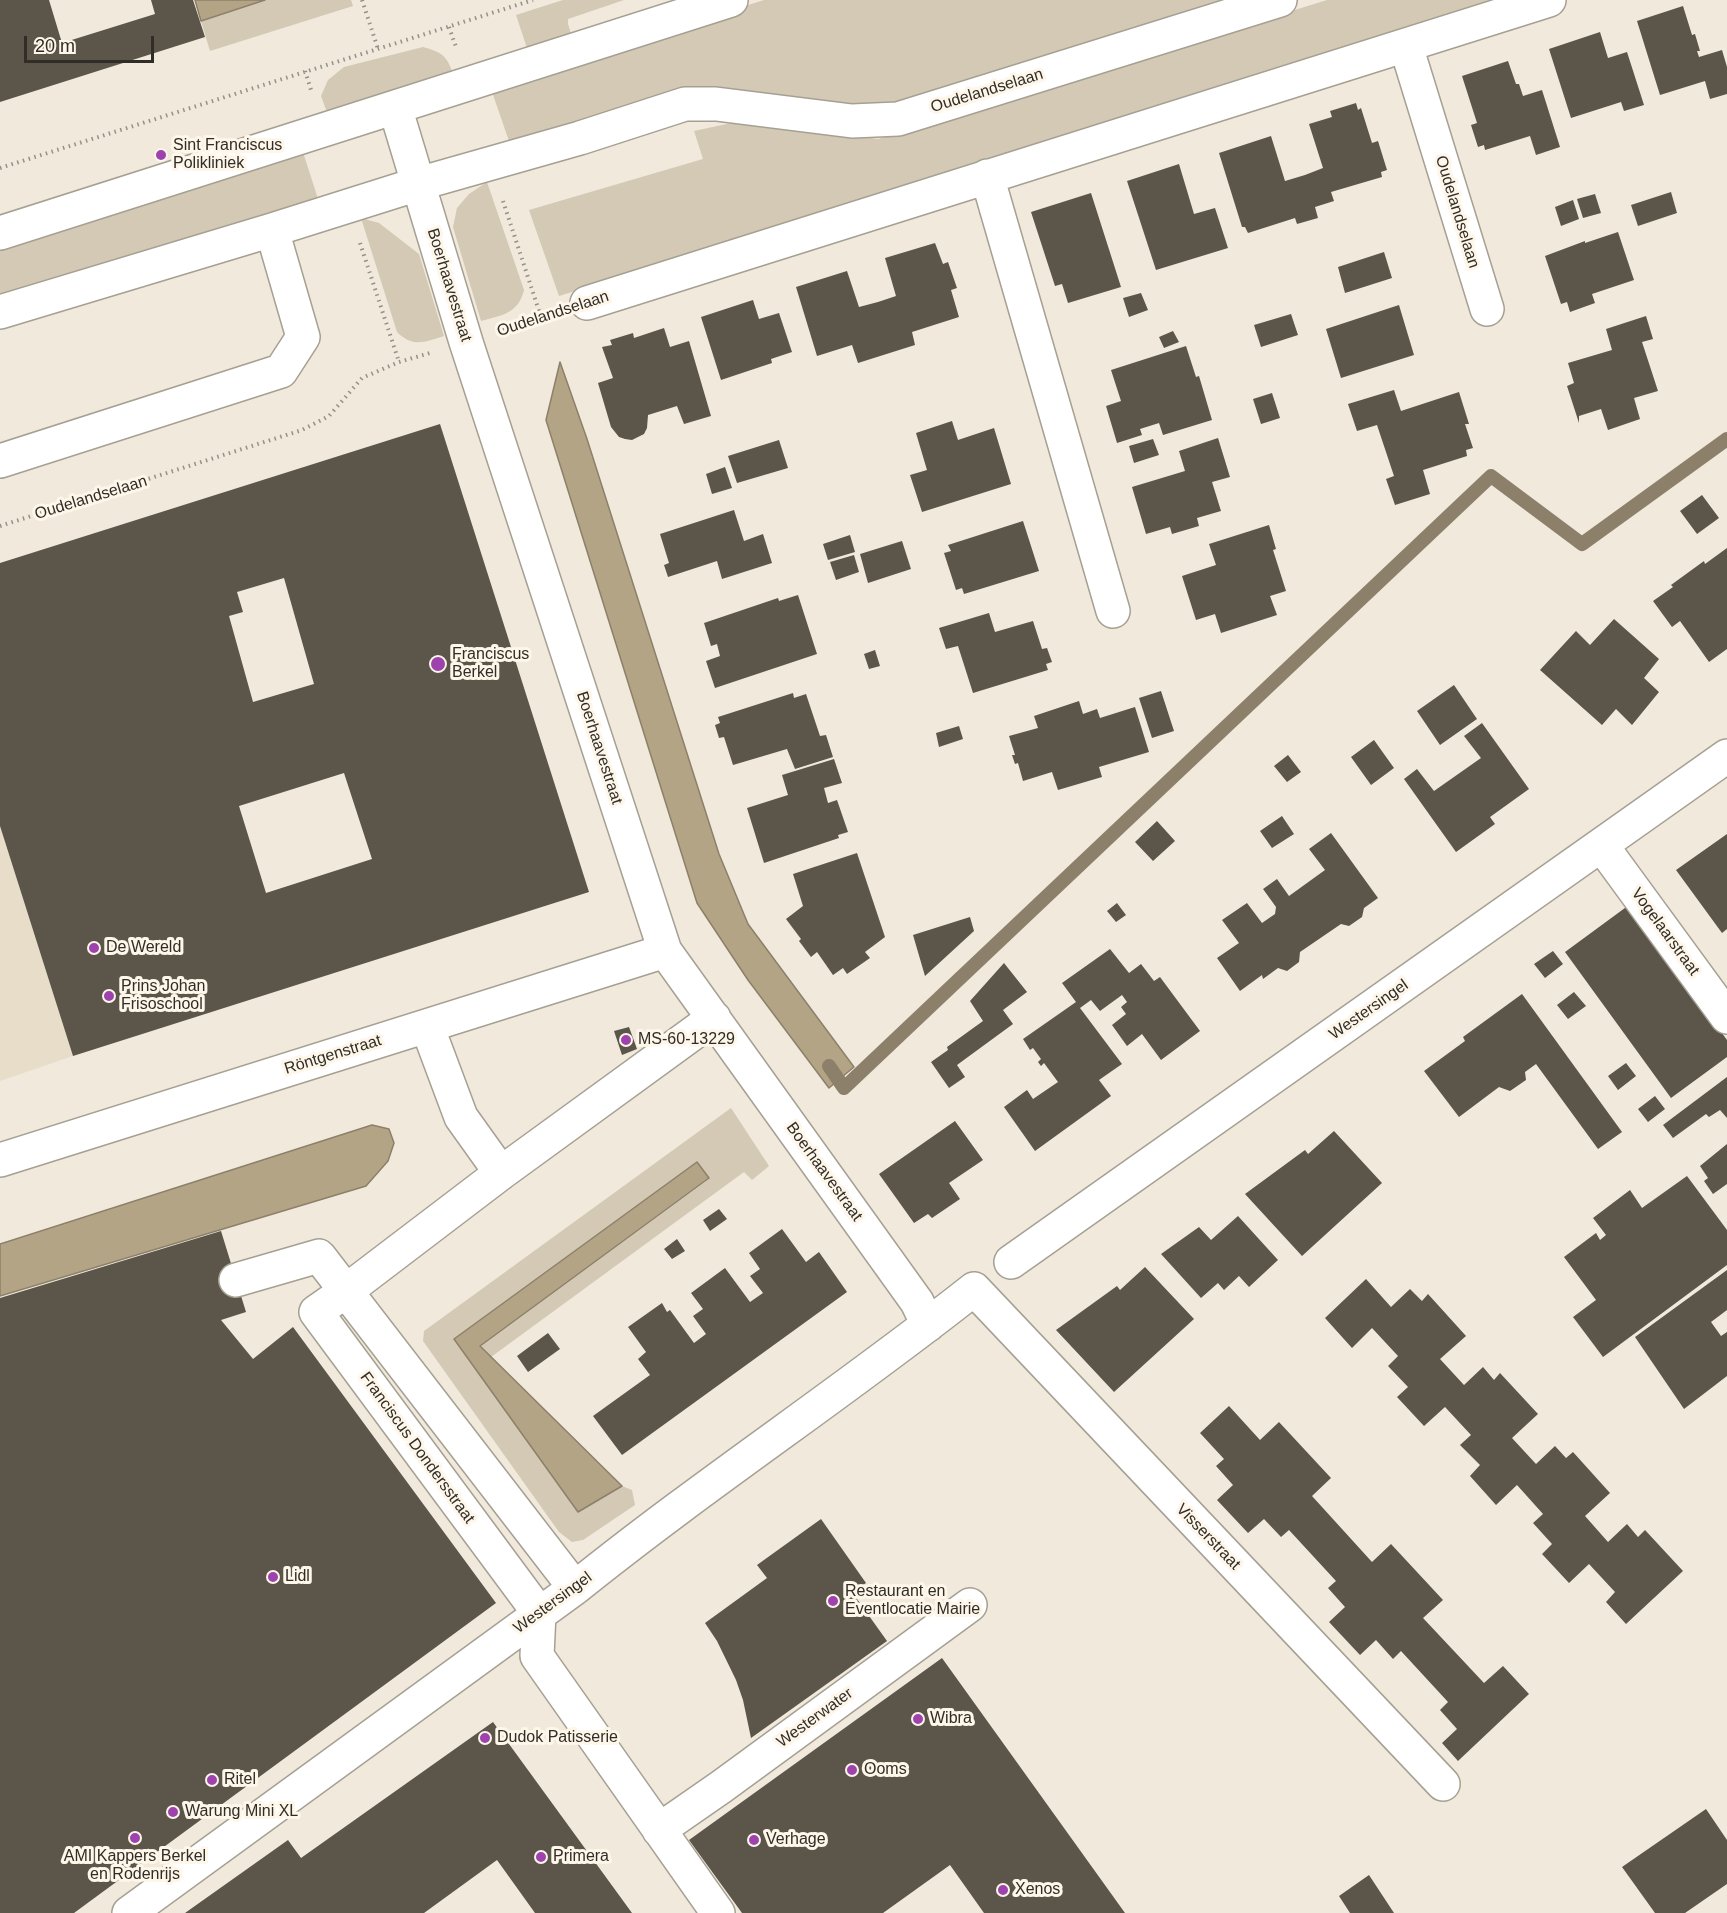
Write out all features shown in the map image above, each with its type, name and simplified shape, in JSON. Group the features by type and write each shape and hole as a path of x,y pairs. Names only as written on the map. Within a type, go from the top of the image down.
{"street":[{"path":"0,233 731,0"},
{"name":"Oudelandselaan","path":"0,312 418,184 580,138 685,104 716,104 852,121 898,119 1280,0"},
{"name":"Oudelandselaan","path":"587,303 1549,0"},
{"name":"Oudelandselaan","path":"1406,46 1486,309"},
{"name":"Boerhaavestraat","path":"395,108 466,342 665,951 916,1302 928,1325"},
{"path":"987,176 1113,611"},
{"path":"0,461 280,371 303,337 272,230"},
{"name":"Westersingel","path":"1011,1262 1727,756"},
{"name":"Vogelaarstraat","path":"1602,846 1727,1017"},
{"name":"Röntgenstraat","path":"0,1160 665,951"},
{"name":"Franciscus Dondersstraat","path":"539,1613 316,1312 501,1173 714,1018"},
{"path":"427,1026 462,1117 501,1173"},
{"path":"236,1280 319,1256 575,1588"},
{"name":"Westersingel","path":"129,1913 575,1588 638,1537 824,1404 974,1289"},
{"name":"Visserstraat","path":"974,1289 1443,1784"},
{"name":"Westerwater","path":"659,1830 970,1605"},
{"path":"539,1613 537,1656 714,1912"}],"path":[{"path":"362,0 378,49"},
{"path":"0,168 533,0"},
{"name":"Oudelandselaan","path":"0,526 302,430 329,416 362,378 399,362 587,303"}],"shaded area":[{"path":"195,0 265,0 201,21"},
{"path":"265,0 351,0 353,6 210,51 201,21"},
{"path":"563,0 624,0 568,19 572,37 528,51 516,15"},
{"path":"764,0 1226,0 904,103 860,108 717,92 510,144 490,86"},
{"path":"1327,0 1505,0 559,296 529,210 703,159 694,131 736,122 771,123 878,139"},
{"path":"423,47 442,55 453,74 328,115 321,96 328,80 344,67"},
{"path":"302,149 319,202 0,300 0,245"},
{"path":"487,182 524,290 518,304 513,309 481,321 453,227 457,208 469,194"},
{"path":"361,218 379,223 419,254 444,336 425,342 414,342 397,332"},
{"path":"560,362 587,439 719,854 748,924 854,1067 829,1088 748,980 697,903 546,420"},
{"path":"0,826 73,1056 0,1081"},
{"path":"731,1108 769,1166 752,1180 744,1172 491,1357 480,1346 709,1179 454,1339 578,1511 622,1486 632,1490 635,1505 583,1540 572,1542 559,1532 423,1341 424,1331"},
{"path":"372,1125 389,1129 394,1143 388,1161 366,1186 0,1296 0,1244"},
{"path":"697,1162 709,1178 480,1346 622,1486 578,1512 454,1339"}],"building":[{"path":"0,0 49,0 62,43 155,14 151,0 193,0 205,37 0,102"},
{"path":"1683,6 1692,35 1695,34 1700,51 1697,51 1699,57 1722,50 1727,67 1727,94 1710,99 1705,81 1660,95 1637,21"},
{"path":"1600,32 1608,58 1627,52 1644,105 1624,111 1621,102 1571,118 1549,49"},
{"path":"1508,61 1523,96 1542,90 1560,147 1536,155 1530,136 1485,150 1484,145 1478,147 1471,125 1477,123 1462,76"},
{"path":"1356,103 1358,110 1361,108 1372,143 1378,141 1387,170 1381,172 1382,177 1331,192 1334,201 1315,207 1318,218 1297,224 1295,218 1248,233 1245,227 1242,227 1219,153 1271,136 1285,181 1305,175 1323,168 1309,124 1332,117 1330,111"},
{"path":"1179,164 1194,214 1215,208 1228,248 1156,270 1127,181"},
{"path":"1671,192 1677,213 1638,226 1631,205"},
{"path":"1091,193 1121,287 1068,303 1062,284 1055,286 1031,212"},
{"path":"1595,194 1601,213 1583,218 1577,199"},
{"path":"1573,200 1579,219 1561,226 1555,207"},
{"path":"1618,232 1634,280 1592,294 1595,303 1570,312 1567,302 1561,304 1545,256"},
{"path":"935,243 943,264 948,262 957,288 951,290 959,317 912,332 915,345 858,363 852,345 817,356 796,287 847,271 859,307 878,302 896,296 885,258"},
{"path":"1384,252 1392,278 1345,293 1338,267"},
{"path":"1141,293 1148,310 1129,317 1123,298"},
{"path":"753,300 759,319 779,313 792,352 771,359 772,363 721,380 701,317"},
{"path":"1399,305 1414,355 1341,378 1326,329"},
{"path":"1291,314 1298,335 1261,347 1254,325"},
{"path":"1646,316 1653,339 1642,342 1658,391 1634,398 1640,419 1608,430 1601,409 1579,416 1579,423 1567,386 1574,383 1568,363 1612,350 1606,329"},
{"path":"664,328 670,347 689,341 711,416 684,424 677,406 648,415 644,434 632,440 619,437 611,427 598,383 613,378 602,347 612,345 610,340 633,333 634,338"},
{"path":"1173,331 1179,342 1164,348 1159,337"},
{"path":"1186,346 1196,377 1199,376 1212,420 1163,435 1159,423 1140,429 1142,435 1117,443 1106,406 1121,401 1111,370"},
{"path":"1394,390 1401,411 1459,392 1469,424 1465,424 1473,448 1466,450 1467,456 1423,470 1430,494 1395,505 1386,479 1394,476 1377,425 1357,431 1348,404"},
{"path":"1272,393 1280,418 1261,424 1253,399"},
{"path":"952,421 958,440 994,428 1011,484 922,512 910,475 927,470 916,433"},
{"path":"440,424 589,892 73,1056 0,826 0,563","holes":["284,578 314,684 253,702 229,616 243,612 237,592","344,773 372,859 266,893 239,806"]},
{"path":"1218,438 1230,477 1212,482 1221,511 1197,518 1199,526 1172,534 1170,527 1146,534 1132,487 1185,471 1179,451"},
{"path":"1153,439 1159,455 1134,463 1129,446"},
{"path":"779,440 788,468 737,483 728,456"},
{"path":"725,467 732,488 712,494 706,474"},
{"path":"1702,495 1719,518 1697,534 1680,511"},
{"path":"734,510 744,541 763,534 772,563 722,579 717,561 668,577 664,565 669,563 660,534"},
{"path":"1023,521 1039,571 964,594 962,588 956,590 944,553 951,551 948,545"},
{"path":"1269,525 1276,549 1273,550 1286,591 1270,596 1277,615 1221,633 1215,614 1196,620 1182,576 1216,565 1209,544"},
{"path":"850,535 855,552 828,560 823,544"},
{"path":"902,541 911,569 868,583 860,554"},
{"path":"1727,548 1727,649 1709,662 1680,621 1672,627 1653,601 1704,561 1705,564"},
{"path":"854,555 859,572 836,580 830,562"},
{"path":"798,595 817,654 715,688 706,661 720,656 717,644 711,646 704,623 778,598 779,601"},
{"path":"989,613 995,632 1033,621 1042,649 1047,648 1052,662 1046,664 1048,670 973,693 958,646 946,649 939,628"},
{"path":"1614,619 1659,659 1644,678 1659,692 1632,725 1616,709 1602,725 1540,670 1576,631 1590,645"},
{"path":"875,650 880,666 869,669 864,654"},
{"path":"1454,685 1477,719 1440,745 1417,711"},
{"path":"1161,691 1174,731 1152,738 1139,698"},
{"path":"793,693 794,698 806,694 820,736 826,735 833,757 795,769 787,749 733,765 724,737 719,738 715,725 720,723 718,717"},
{"path":"1079,701 1083,714 1097,709 1100,718 1135,707 1149,752 1099,767 1102,777 1058,790 1052,772 1023,781 1018,763 1015,764 1012,755 1015,755 1009,736 1038,728 1034,716"},
{"path":"1482,723 1529,789 1490,817 1495,824 1456,852 1404,779 1417,769 1434,791 1481,758 1464,736"},
{"path":"959,726 963,739 939,747 936,733"},
{"path":"1374,740 1394,768 1371,785 1351,757"},
{"path":"1288,755 1301,772 1287,782 1274,766"},
{"path":"834,759 842,783 824,788 828,803 837,800 848,832 838,835 839,838 764,863 747,808 788,795 782,775"},
{"path":"1282,816 1294,834 1272,848 1260,831"},
{"path":"1157,821 1175,841 1153,861 1135,842"},
{"path":"1331,833 1378,898 1364,908 1362,917 1349,926 1341,924 1300,952 1299,962 1287,971 1278,968 1263,979 1262,975 1240,991 1217,958 1239,943 1222,920 1247,903 1262,923 1275,914 1276,907 1263,889 1277,879 1289,896 1325,870 1309,849"},
{"path":"1727,834 1727,929 1722,933 1676,870"},
{"path":"857,853 885,937 865,952 870,958 847,974 843,968 833,975 817,952 811,957 786,919 803,906 793,874"},
{"path":"1117,903 1126,915 1116,922 1107,911"},
{"path":"1629,905 1727,1040 1727,1057 1671,1098 1565,952"},
{"path":"970,917 974,931 925,976 913,935"},
{"path":"1110,949 1129,973 1141,964 1154,981 1160,977 1200,1031 1161,1060 1142,1034 1127,1046 1112,1025 1126,1014 1121,1007 1127,1002 1122,995 1100,1011 1091,1000 1080,1008 1122,1064 1099,1080 1111,1096 1035,1151 1004,1107 1027,1090 1033,1099 1058,1082 1044,1063 1041,1066 1038,1062 1041,1059 1033,1048 1030,1050 1023,1039 1076,1002 1062,983"},
{"path":"1553,951 1563,964 1545,978 1534,964"},
{"path":"1004,963 1027,992 1003,1010 1013,1024 957,1065 965,1077 949,1088 931,1062 948,1050 947,1047 983,1021 970,1001"},
{"path":"1574,992 1586,1006 1568,1019 1557,1005"},
{"path":"1522,994 1622,1132 1598,1149 1536,1064 1525,1072 1526,1080 1510,1091 1499,1087 1459,1117 1424,1071 1465,1041 1463,1037"},
{"name":"MS-60-13229","path":"629,1027 637,1049 622,1055 614,1031"},
{"path":"1626,1063 1636,1076 1618,1090 1608,1076"},
{"path":"1727,1077 1727,1118 1720,1110 1709,1117 1706,1114 1673,1138 1663,1125"},
{"path":"1655,1096 1665,1109 1648,1122 1638,1109"},
{"path":"955,1121 983,1160 949,1183 960,1199 932,1218 928,1214 914,1223 879,1174"},
{"path":"1334,1131 1382,1183 1302,1256 1245,1194 1305,1150 1308,1154"},
{"path":"1727,1144 1727,1184 1713,1194 1704,1181 1708,1178 1700,1166"},
{"path":"1687,1176 1727,1230 1727,1265 1603,1357 1573,1317 1596,1300 1564,1257 1596,1233 1600,1240 1606,1235 1593,1218 1630,1190 1642,1208"},
{"path":"719,1209 727,1219 710,1231 703,1220"},
{"path":"1238,1216 1278,1260 1249,1287 1239,1276 1224,1290 1218,1283 1201,1298 1161,1254 1199,1227 1211,1240"},
{"path":"782,1229 806,1262 819,1252 847,1292 622,1455 593,1416 650,1375 638,1359 646,1352 628,1327 662,1303 667,1312 670,1310 694,1343 706,1334 693,1316 703,1309 691,1293 725,1268 750,1302 763,1293 750,1276 760,1269 749,1253"},
{"path":"221,1231 246,1312 221,1320 253,1359 293,1327 496,1603 74,1913 0,1913 0,1298"},
{"path":"677,1239 685,1251 672,1259 664,1249"},
{"path":"1145,1267 1194,1319 1114,1392 1056,1330 1117,1286 1120,1290"},
{"path":"1727,1270 1727,1310 1711,1322 1721,1336 1727,1332 1727,1376 1684,1409 1635,1337"},
{"path":"1366,1279 1391,1307 1410,1289 1422,1301 1428,1294 1466,1336 1440,1359 1464,1385 1483,1367 1494,1380 1500,1373 1538,1414 1512,1438 1536,1464 1555,1446 1566,1458 1573,1452 1610,1493 1585,1516 1608,1542 1627,1524 1638,1537 1645,1530 1683,1571 1626,1624 1606,1602 1615,1592 1589,1564 1569,1583 1542,1554 1552,1544 1533,1523 1543,1514 1517,1485 1496,1505 1470,1476 1480,1465 1460,1445 1471,1435 1445,1407 1424,1426 1397,1397 1408,1387 1388,1366 1398,1356 1372,1328 1352,1348 1325,1318"},
{"path":"548,1333 560,1349 528,1372 517,1356"},
{"path":"1229,1406 1260,1440 1279,1422 1331,1478 1312,1496 1372,1562 1391,1544 1443,1600 1423,1618 1484,1683 1503,1666 1529,1694 1458,1761 1442,1743 1457,1729 1440,1710 1448,1702 1401,1651 1393,1659 1376,1640 1360,1655 1329,1622 1345,1607 1328,1588 1336,1581 1289,1530 1281,1537 1264,1519 1248,1533 1217,1500 1233,1485 1216,1466 1224,1459 1200,1433"},
{"path":"821,1519 866,1583 852,1592 887,1641 751,1738 736,1680 717,1641 705,1623 767,1578 757,1565"},
{"path":"942,1658 1125,1913 984,1913 950,1865 883,1913 742,1913 689,1840"},
{"path":"493,1722 632,1913 535,1913 497,1860 424,1913 185,1913 288,1840 301,1858"},
{"path":"1706,1809 1727,1840 1727,1884 1685,1913 1655,1913 1622,1867"},
{"path":"1369,1875 1394,1913 1350,1913 1339,1896"}],"waterway":[{"path":"829,1066 844,1088 1491,476 1582,544 1727,439"}],"place":[{"name":"Sint Franciscus Polikliniek","path":"161,155"},
{"name":"Franciscus Berkel","path":"438,664"},
{"name":"De Wereld","path":"94,948"},
{"name":"Prins Johan Frisoschool","path":"109,996"},
{"name":"MS-60-13229","path":"626,1040"},
{"name":"Lidl","path":"273,1577"},
{"name":"Restaurant en Eventlocatie Mairie","path":"833,1601"},
{"name":"Wibra","path":"918,1719"},
{"name":"Dudok Patisserie","path":"485,1738"},
{"name":"Ooms","path":"852,1770"},
{"name":"Ritel","path":"212,1780"},
{"name":"Warung Mini XL","path":"173,1812"},
{"name":"AMI Kappers Berkel en Rodenrijs","path":"135,1838"},
{"name":"Verhage","path":"754,1840"},
{"name":"Primera","path":"541,1857"},
{"name":"Xenos","path":"1003,1890"}]}
